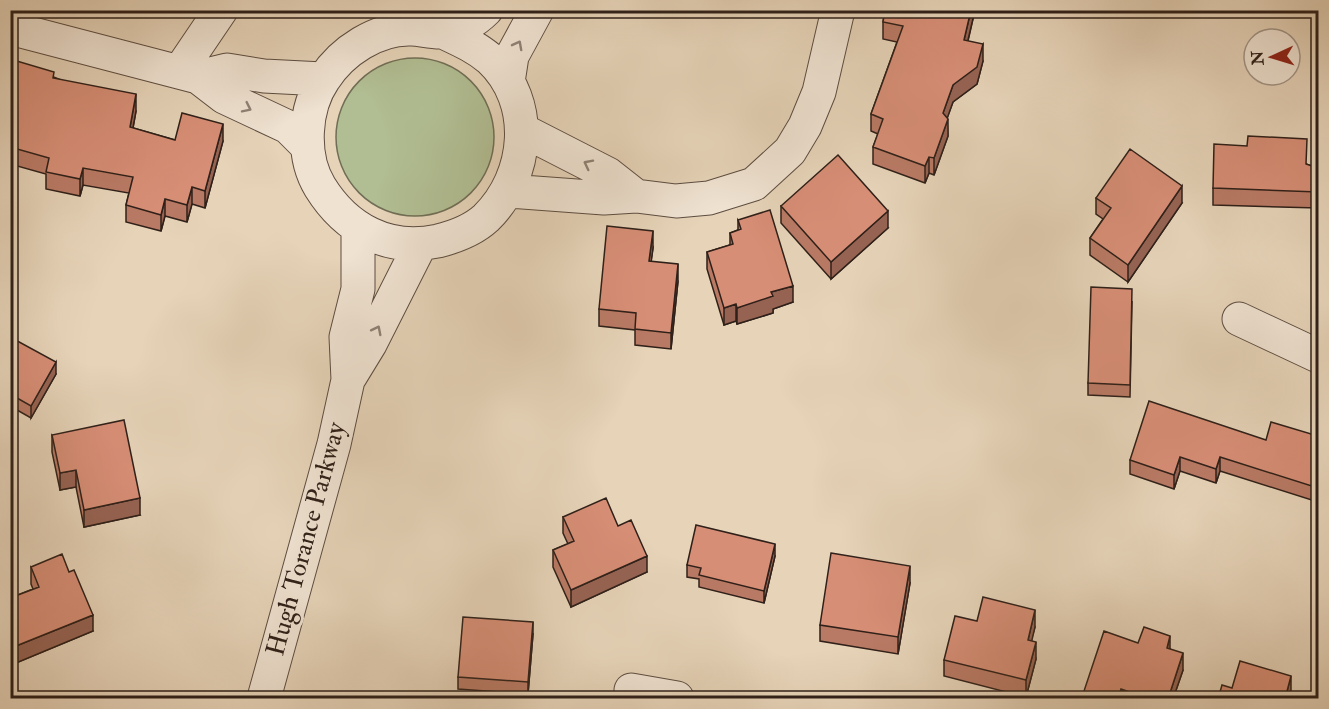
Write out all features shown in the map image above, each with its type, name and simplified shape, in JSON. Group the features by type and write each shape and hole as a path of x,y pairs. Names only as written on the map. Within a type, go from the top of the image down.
{"street":[{"path":"188,74 221,10"},
{"path":"443,32 475,21 486,10"},
{"path":"508,82 512,56 537,10"},
{"path":"508,191 604,198 636,196 676,201 709,198 754,183 790,151 805,126 819,92 838,10"},
{"path":"10,27 188,74 224,97 288,127 307,146"},
{"path":"409,28 443,32 469,43 491,60 508,82 518,105 522,130 519,161 508,191 485,219 455,237 420,245 388,242 358,229 332,207 315,178 307,146 310,111 323,79 346,53 375,36 409,28"},
{"path":"188,74 227,70 264,76 323,79"},
{"path":"522,130 608,174 636,196"},
{"name":"Hugh Torance Parkway","path":"264,699 334,444 348,380 346,337 358,289 358,229"},
{"name":"Hugh Torance Parkway","path":"348,380 370,344 420,245"},
{"path":"1239,319 1318,356"},
{"path":"631,690 677,699"}],"green space":[{"path":"415,58 430,59 445,64 459,71 471,81 481,93 488,107 493,122 493,152 488,167 481,181 471,193 459,203 445,210 430,215 415,216 400,215 385,210 371,203 359,193 349,181 342,167 337,152 336,137 337,122 342,107 349,93 359,81 371,71 385,64 400,59"}],"building":[{"path":"885,10 971,10 964,40 983,44 977,67 953,85 943,113 948,119 934,158 929,157 925,166 873,147 883,119 871,114 903,26 883,22"},
{"path":"10,59 54,72 53,78 136,94 130,127 175,140 182,113 223,124 205,191 192,187 187,205 165,199 161,215 126,205 133,177 83,168 80,179 46,172 49,158 10,147"},
{"path":"1248,136 1307,139 1306,164 1318,168 1318,192 1213,188 1214,144 1247,146"},
{"path":"1130,149 1182,186 1128,265 1090,238 1111,208 1096,198"},
{"path":"838,155 888,211 831,262 781,206"},
{"path":"770,210 793,286 771,292 773,296 737,308 736,304 724,308 707,252 733,244 730,233 741,229 738,220"},
{"path":"607,226 653,231 649,261 678,264 671,333 635,329 636,313 599,309"},
{"path":"1091,287 1132,289 1130,385 1088,383"},
{"path":"10,337 56,362 31,406 10,394"},
{"path":"1149,401 1266,440 1271,422 1318,436 1318,488 1220,457 1216,469 1180,457 1174,475 1130,460"},
{"path":"124,420 140,498 84,510 76,470 60,473 52,435"},
{"path":"606,498 618,526 631,520 647,556 571,590 553,550 574,541 563,517"},
{"path":"696,525 775,544 764,591 699,575 701,568 687,565"},
{"path":"831,553 910,566 898,637 820,625"},
{"path":"62,554 69,572 74,570 93,615 16,646 10,632 10,598 39,587 31,567"},
{"path":"983,597 1035,610 1028,640 1036,642 1026,680 944,660 955,616 977,621"},
{"path":"463,617 533,622 528,682 458,677"},
{"path":"1144,627 1170,636 1167,648 1183,653 1168,699 1150,699 1121,689 1118,699 1082,697 1104,631 1138,643"},
{"path":"1240,661 1291,676 1285,699 1218,699 1222,685 1232,688"}]}
